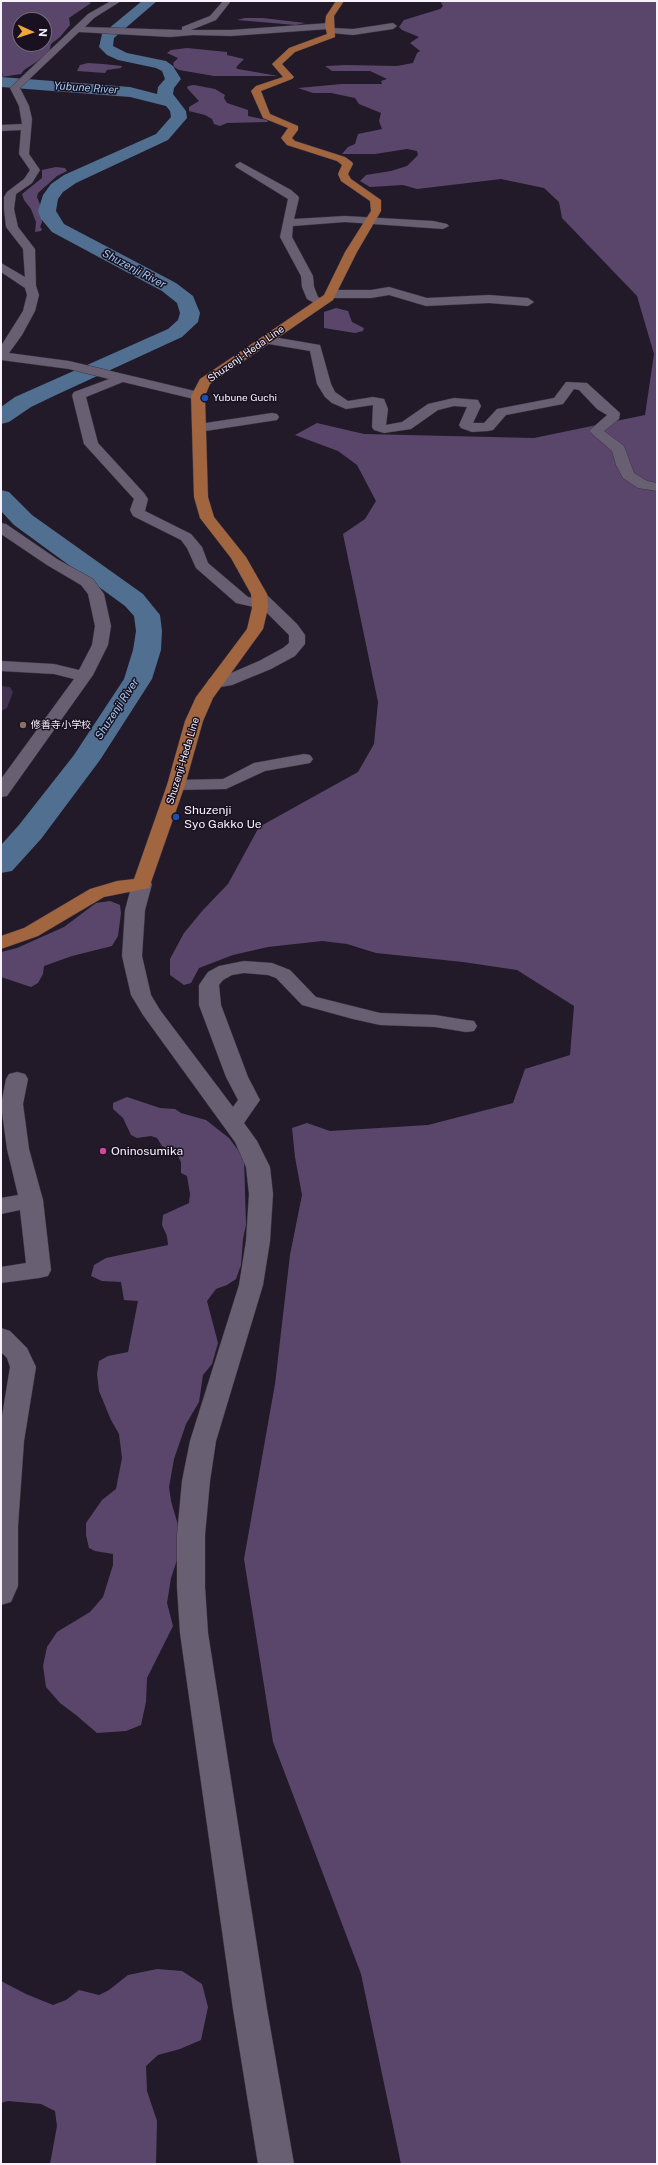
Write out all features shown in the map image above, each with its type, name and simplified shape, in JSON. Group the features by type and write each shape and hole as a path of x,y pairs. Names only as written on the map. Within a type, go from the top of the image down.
{"main road":[{"path":"330,28 330,16 340,1"},
{"name":"Shuzenji-Heda Line","path":"198,396 205,382 327,298 351,252 376,211 377,202 346,181 343,174 348,164 340,159 291,143 286,138 293,130 293,126 266,116 262,100 257,95 256,91 259,88 283,81 289,77 278,66 279,61 298,46 331,36 333,33 330,28"},
{"path":"198,396 200,497 207,518 238,557 260,601"},
{"name":"Shuzenji-Heda Line","path":"142,884 176,785 194,721 205,697 255,629 260,601"},
{"path":"1,943 31,932 97,893 117,887 142,884"}],"street":[{"path":"117,1 91,16 19,82 15,90 26,110 24,150 34,165 34,174 28,181 5,197 12,227 26,244 31,258 30,286 33,295 29,311 16,335 1,355 69,365 198,396"},
{"path":"170,34 208,21 227,1"},
{"path":"77,29 170,34 193,32 232,34 330,28 354,32 393,26"},
{"path":"1,128 26,128"},
{"path":"240,165 287,192 294,198 286,234 288,242 307,276 308,287 313,299 389,291 426,302 489,299 528,302"},
{"path":"288,223 329,219 433,224 443,226"},
{"path":"7,241 26,244"},
{"path":"1,267 30,286"},
{"path":"267,340 316,348 324,384 330,394 346,405 373,401 379,402 381,409 379,427 384,429 406,426 433,407 454,402 473,403 474,406 466,425 472,428 488,427 502,412 558,401 571,385 582,386 588,390 602,406 613,413 614,416 596,431 619,449 622,465 628,475 643,485 657,487"},
{"path":"116,377 79,395 92,444 139,496 141,499 137,510 138,513 186,537 194,546 201,566 223,582 242,600 260,601 291,627 297,635 297,644 289,652 265,665 226,681 215,683"},
{"path":"199,428 272,417"},
{"path":"1,792 84,676 100,644 103,626 96,594 87,582 4,532"},
{"path":"1,666 54,669 84,676"},
{"path":"176,785 226,784 260,767 304,759"},
{"path":"142,884 135,910 132,956 141,995 150,1011 246,1141 258,1167 262,1194 258,1241 250,1285 203,1441 196,1481 192,1528 191,1586 194,1633 252,2017 276,2164"},
{"path":"233,1123 248,1100 235,1071 210,1005 209,985 215,976 226,970 244,967 272,969 283,974 301,994 334,1016 359,1029"},
{"path":"314,1002 380,1019 435,1021 466,1026"},
{"path":"1,1275 39,1270 31,1200 10,1147 12,1104 17,1079"},
{"path":"1,1206 31,1200"},
{"path":"1,1337 18,1354 23,1367 11,1441 4,1526 4,1586 1,1594"}],"shaded area":[{"path":"1,1 88,1 91,3 69,18 70,25 60,37 52,43 52,12 12,12 12,52 49,52 24,70 21,74 1,77 3,74 1,74"},
{"path":"440,1 657,1 657,2164 401,2164 361,1974 273,1742 244,1559 275,1384 290,1255 302,1195 295,1157 292,1128 307,1123 330,1131 428,1125 513,1103 525,1069 570,1055 574,1006 517,970 463,962 376,953 347,944 322,941 268,947 233,955 199,968 191,983 184,985 170,975 170,959 184,933 203,910 228,884 259,827 358,772 374,744 378,702 343,534 365,519 376,501 357,465 338,451 295,435 317,423 364,434 534,438 645,415 654,354 637,296 562,218 559,202 544,188 501,179 417,189 403,185 370,187 360,181 366,175 391,171 407,166 418,155 417,151 407,149 375,154 342,154 348,147 355,144 358,134 382,129 379,121 381,113 359,104 355,98 331,93 313,93 298,88 342,84 382,84 381,81 387,79 370,71 332,71 325,66 397,66 413,63 417,53 420,51 410,43 419,37 402,30 399,27 404,20 440,9 443,6"},
{"path":"245,18 263,18 305,23 296,25 237,20"},
{"path":"187,48 227,52 227,55 244,59 236,68 238,69 278,76 214,76 179,70 174,67 173,63 178,58 167,53 171,50"},
{"path":"88,63 122,66 121,68 107,70 105,73 77,71 80,65"},
{"path":"194,85 215,89 225,95 224,98 227,103 248,110 248,116 267,120 268,122 227,123 220,126 214,124 212,119 205,115 189,111 189,107 199,101 187,88 188,86"},
{"path":"56,167 65,168 67,171 57,176 38,193 37,197 41,207 42,222 40,227 42,229 41,231 35,232 36,222 31,209 24,200 22,194 42,178 42,170"},
{"path":"336,308 348,311 352,322 364,328 363,331 355,333 324,328 324,312"},
{"path":"1,686 10,687 13,692 7,708 1,711"},
{"path":"110,901 120,905 121,913 118,936 112,946 72,956 44,966 43,974 38,983 31,987 1,977 1,952 17,948 64,927 96,903"},
{"path":"127,1097 160,1108 175,1109 181,1113 206,1120 229,1138 244,1158 246,1225 243,1239 241,1265 236,1279 227,1285 216,1289 207,1301 218,1343 212,1364 203,1375 199,1402 186,1424 174,1459 169,1487 171,1501 178,1525 178,1557 171,1578 167,1603 173,1626 147,1678 146,1702 141,1725 126,1731 97,1733 60,1703 46,1687 43,1666 47,1647 57,1632 90,1612 103,1597 113,1565 113,1554 95,1551 89,1548 86,1535 86,1523 102,1500 116,1489 122,1458 119,1434 111,1420 99,1391 97,1374 99,1361 108,1356 128,1352 138,1301 124,1300 121,1282 102,1281 91,1276 94,1265 106,1258 168,1245 167,1236 162,1225 163,1215 189,1203 190,1194 187,1176 181,1173 181,1162 176,1152 162,1146 157,1138 151,1136 137,1138 131,1135 123,1118 113,1109 113,1103"},
{"path":"157,1969 182,1971 202,1984 208,2007 201,2040 180,2049 158,2055 146,2066 147,2091 157,2121 156,2164 50,2164 57,2126 55,2111 41,2104 8,2101 1,2103 1,1981 26,1994 53,2005 66,2000 79,1990 99,1995 109,1990 128,1975"}],"waterway":[{"name":"Shuzenji River","path":"1,417 23,402 175,333 188,322 190,313 186,300 169,287 58,228 50,219 47,211 49,199 57,188 70,179 162,137 179,118 178,111 165,94 166,87 173,79 168,69 161,64 123,57 112,52 106,47 107,37 150,1"},
{"name":"Yubune River","path":"1,82 130,92 170,102"},
{"name":"Shuzenji River","path":"1,497 23,520 134,600 147,615 149,631 147,650 138,679 85,760 30,832 1,864"}],"place":[{"name":"Yubune Guchi","path":"205,398"},
{"name":"修善寺小学校","path":"23,725"},
{"name":"Shuzenji Syo Gakko Ue","path":"176,817"},
{"name":"Oninosumika","path":"103,1151"}]}
